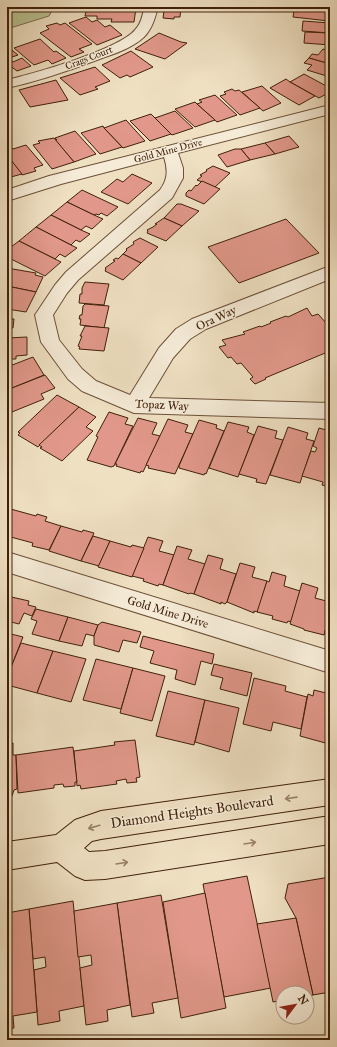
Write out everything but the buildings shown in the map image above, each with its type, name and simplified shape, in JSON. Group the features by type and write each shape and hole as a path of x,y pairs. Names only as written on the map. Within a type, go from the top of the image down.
{"main road":[{"name":"Diamond Heights Boulevard","path":"7,856 61,848 85,830 101,825 330,792"},
{"path":"61,848 84,866 105,865 330,830"}],"street":[{"name":"Crags Court","path":"7,84 48,73 126,43 138,35 146,26 151,7"},
{"name":"Gold Mine Drive","path":"7,196 55,180 330,108"},
{"name":"Topaz Way","path":"169,151 176,166 174,184 166,194 72,276 61,289 44,315 50,342 75,374 89,386 134,405 330,411"},
{"name":"Ora Way","path":"134,405 166,353 183,334 199,324 330,272"},
{"name":"Gold Mine Drive","path":"7,562 330,662"}],"green space":[{"path":"7,7 54,7 49,16 7,29"}]}
